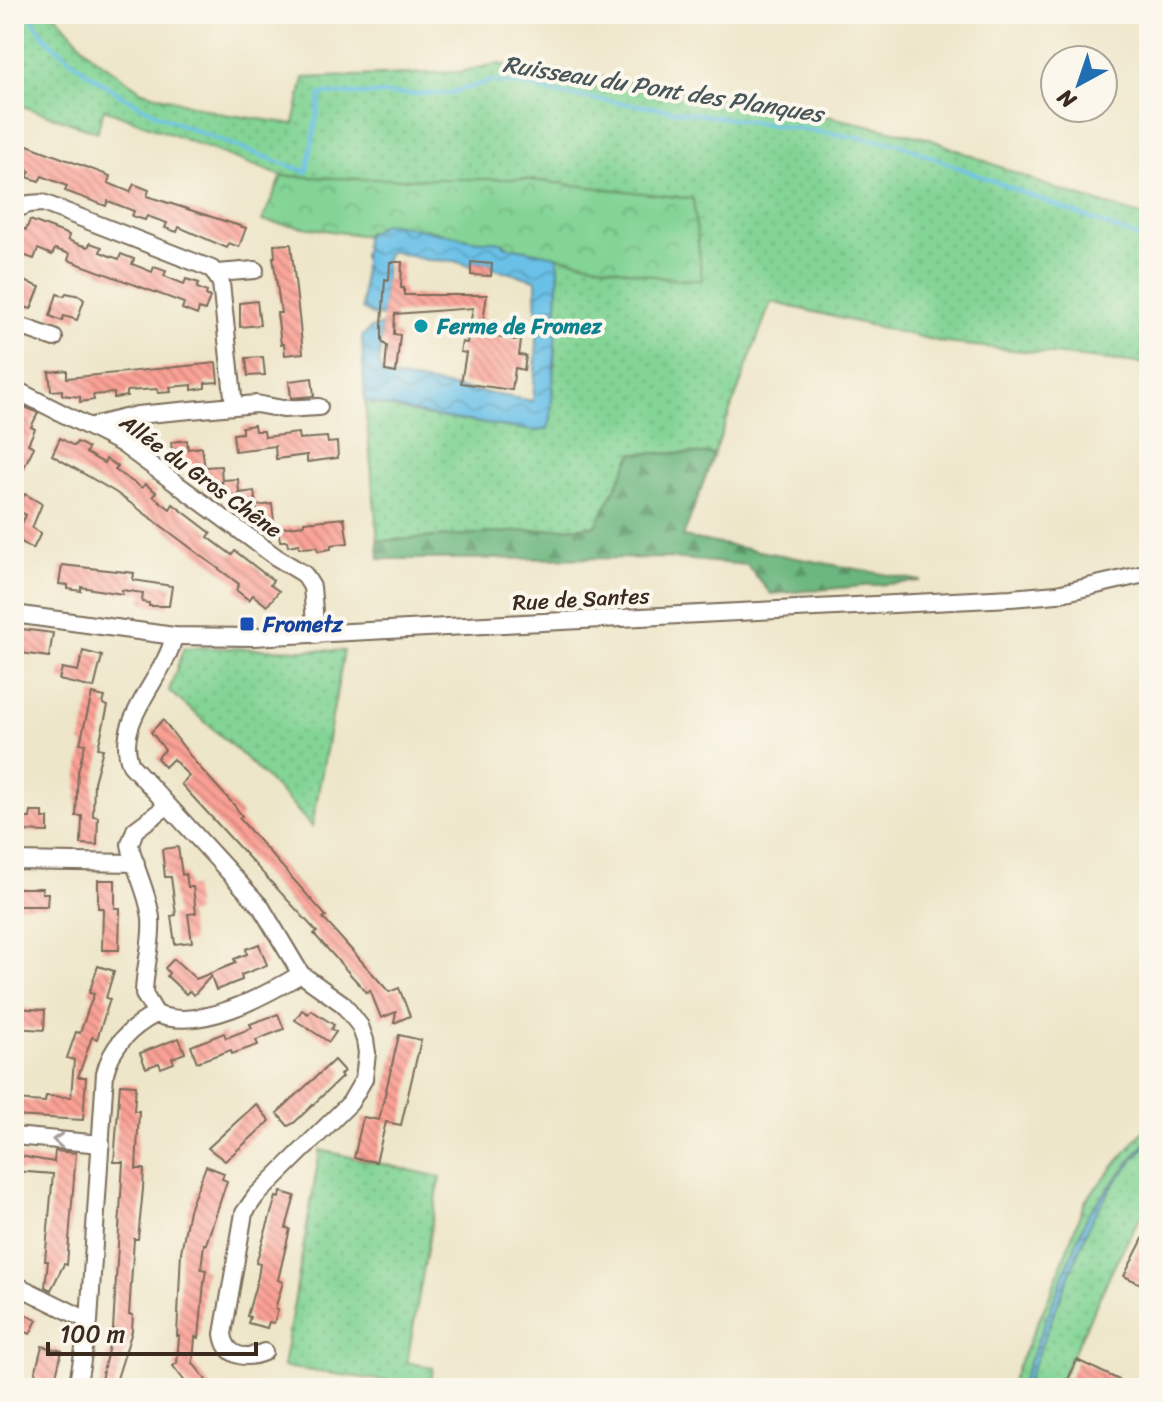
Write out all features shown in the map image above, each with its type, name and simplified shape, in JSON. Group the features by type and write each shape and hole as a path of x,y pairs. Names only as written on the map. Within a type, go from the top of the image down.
{"street":[{"path":"14,210 43,203 207,266 217,273 221,283 234,406"},
{"path":"217,273 255,270"},
{"path":"14,324 54,338"},
{"name":"Allée du Gros Chêne","path":"14,389 92,426 147,460 276,557 304,574 312,587 316,635"},
{"path":"92,426 137,415 256,404 283,409 319,407"},
{"name":"Rue de Santes","path":"14,614 174,636 240,638 1035,596 1117,582 1149,573"},
{"path":"174,636 168,655 144,695 133,723 126,750 131,765 261,907 301,974 343,1004 360,1026 367,1053 364,1079 350,1103 256,1196 244,1213 223,1334 226,1347 235,1354 254,1356 264,1352"},
{"path":"156,1014 144,994 151,917 130,844 133,833 167,806"},
{"path":"14,861 136,863"},
{"path":"77,1388 89,1321 104,1081 110,1057 131,1030 156,1014 190,1017 225,1011 254,1001 301,974"},
{"path":"14,1136 101,1144"},
{"path":"14,1284 89,1321"}],"green space":[{"path":"14,14 55,14 91,55 142,91 223,114 294,124 304,78 459,72 496,64 556,70 766,103 927,138 1056,189 1149,218 1149,362 946,343 771,302 714,454 633,453 596,526 378,541 365,401 426,415 545,430 551,418 559,267 557,256 669,279 702,280 693,200 522,179 282,176 104,109 97,132 14,103"},
{"path":"282,176 522,179 693,199 702,280 669,279 427,229 367,232 365,236 262,221"},
{"path":"633,453 714,454 683,537 921,581 771,594 747,565 670,558 379,559 378,541 596,526"},
{"path":"184,647 344,651 312,827 244,756 169,691"},
{"path":"1149,1124 1149,1201 1117,1260 1057,1388 1008,1388 1050,1295 1085,1201"},
{"path":"320,1150 440,1177 407,1362 433,1368 430,1387 283,1367"}],"water":[{"path":"384,223 472,240 500,242 504,246 557,256 559,267 548,429 535,431 426,415 365,401 362,337 371,328 382,325 379,363 383,375 533,401 537,342 536,280 492,268 492,264 472,262 471,266 390,251 386,258 383,317 372,315 362,309 365,236"},
{"path":"1149,1138 1092,1218 1024,1388 1019,1388 1088,1214"}],"building":[{"path":"14,140 110,176 108,183 130,192 134,184 149,190 147,196 246,228 239,247 229,243 227,248 179,227 177,232 165,228 167,223 147,216 145,220 132,216 134,211 108,201 106,206 65,191 67,186 42,176 39,181 27,177 30,171 14,165"},
{"path":"30,220 69,235 68,240 78,244 88,247 90,243 102,247 100,252 110,256 119,259 121,254 134,259 132,264 152,272 154,267 166,271 164,276 184,284 186,279 199,283 197,288 207,292 206,295 210,297 205,311 199,309 197,315 182,309 184,303 68,260 70,254 55,249 52,255 38,249 34,259 17,253 22,228 26,230"},
{"path":"291,244 303,353 285,355 277,313 281,313 273,257 274,245"},
{"path":"390,262 402,262 401,288 404,288 404,295 487,295 483,321 491,322 489,336 521,341 519,355 526,356 524,370 515,368 512,390 461,383 466,353 460,352 462,342 467,343 473,308 395,314 394,334 400,335 396,373 385,371 387,346 382,342 382,325 385,279 389,280"},
{"path":"471,262 492,264 491,276 471,275"},
{"path":"16,278 40,287 31,309 18,305 20,300 14,298"},
{"path":"66,293 84,300 77,320 64,316 62,321 50,316 57,294 64,296"},
{"path":"257,301 260,325 240,327 240,303"},
{"path":"263,357 265,375 248,376 246,358"},
{"path":"216,363 218,382 205,383 205,388 192,390 192,385 170,387 171,392 158,393 157,389 127,391 127,396 114,398 114,393 93,395 94,400 80,402 80,397 62,395 62,390 51,391 49,372 67,370 67,378"},
{"path":"312,378 314,396 291,398 289,381"},
{"path":"23,406 38,413 28,444 34,447 14,487 14,436 18,428 14,426 14,411 20,413"},
{"path":"254,425 255,431 264,431 265,437 298,433 299,439 327,437 328,443 337,442 338,458 307,462 307,455 276,459 275,446 235,451 233,434 242,433 242,427"},
{"path":"60,438 74,446 77,442 88,448 86,453 104,463 106,459 118,466 115,470 142,488 145,484 156,492 153,496 170,509 173,504 211,533 208,537 232,555 235,551 273,580 270,585 279,591 267,606 253,595 249,600 236,590 239,584 136,507 52,455"},
{"path":"187,440 188,449 202,447 205,469 191,471 190,462 183,463 182,457 173,458 171,442"},
{"path":"221,466 222,482 207,484 205,467"},
{"path":"238,479 239,493 254,491 256,506 272,504 274,522 258,524 256,508 241,510 239,495 224,497 222,480"},
{"path":"25,494 42,504 32,528 41,533 33,549 15,538 26,515 16,509"},
{"path":"344,518 348,543 331,545 331,549 318,551 317,547 299,548 299,544 288,546 287,541 280,541 278,528"},
{"path":"62,565 134,573 133,580 172,586 169,606 149,606 149,603 142,602 143,593 122,590 122,594 81,587 81,591 68,589 68,585 59,584"},
{"path":"14,628 53,633 49,657 14,652"},
{"path":"83,651 102,656 94,688 59,680 62,668 78,671"},
{"path":"92,694 105,697 103,704 108,706 98,748 103,749 94,782 93,816 98,817 97,845 81,844 82,816 76,816 78,772 85,744 80,743"},
{"path":"163,720 234,805 242,816 239,818 326,916 323,918 389,992 399,988 410,1016 394,1023 396,1012 381,1018 370,990 367,993 314,934 317,932 181,784 189,776 173,759 165,767 157,758 165,750 151,732"},
{"path":"31,812 43,812 43,818 48,818 48,832 14,831 14,818 30,818"},
{"path":"178,847 182,875 186,874 188,887 193,887 196,913 188,914 192,942 175,944 171,916 176,915 171,877 165,877 162,849"},
{"path":"98,880 115,880 115,908 120,908 119,950 102,950 103,908 98,908"},
{"path":"14,888 42,888 42,893 48,893 47,906 17,906"},
{"path":"259,944 267,965 241,975 242,980 216,990 211,976 194,995 189,991 186,994 167,976 169,973 165,968 174,959 196,979 236,963 234,959 247,954 246,949"},
{"path":"98,966 114,971 106,998 110,999 97,1039 92,1037 78,1077 86,1077 83,1120 14,1116 14,1100 45,1102 46,1096 71,1097 74,1060 67,1058 94,994 89,993"},
{"path":"14,1008 45,1010 44,1030 14,1028"},
{"path":"302,1010 308,1014 311,1010 334,1025 331,1029 336,1032 329,1042 295,1020"},
{"path":"278,1014 284,1029 256,1040 258,1045 232,1054 231,1050 197,1062 191,1046 224,1033 226,1038 252,1028 250,1024"},
{"path":"399,1035 421,1040 401,1125 386,1122 376,1162 354,1158 363,1117 379,1120"},
{"path":"179,1038 185,1053 172,1058 174,1063 161,1068 159,1063 146,1068 140,1053"},
{"path":"334,1060 344,1071 340,1075 342,1077 288,1126 277,1113"},
{"path":"120,1084 136,1085 134,1111 139,1111 136,1169 144,1169 143,1189 138,1239 134,1239 129,1315 133,1315 132,1331 114,1388 99,1388 113,1329 123,1162 114,1162"},
{"path":"256,1104 270,1121 225,1161 208,1148"},
{"path":"55,1151 76,1153 67,1265 64,1264 51,1290 45,1287 48,1261 45,1261 53,1174 14,1171 14,1155 54,1162"},
{"path":"206,1166 224,1173 222,1179 227,1181 204,1244 201,1269 206,1270 199,1338 195,1337 193,1363 212,1388 190,1388 173,1366 177,1363 179,1336 181,1252 189,1210"},
{"path":"281,1192 295,1196 286,1228 290,1229 278,1280 283,1282 275,1309 278,1310 274,1323 269,1322 267,1328 248,1323 250,1317 247,1316 258,1277 260,1264 256,1263 276,1197 280,1198"},
{"path":"1149,1227 1149,1288 1124,1276"},
{"path":"14,1309 37,1320 30,1334 14,1326"},
{"path":"42,1346 62,1351 53,1388 37,1385 38,1379 34,1378"},
{"path":"1077,1360 1136,1388 1064,1388"}],"waterway":[{"name":"Ruisseau du Pont des Planques","path":"30,14 55,47 129,99 186,127 307,172 321,94 447,94 491,81 896,143 1149,240"}],"place":[{"name":"Ferme de Fromez","path":"421,326"},
{"name":"Frometz","path":"247,624"}]}
